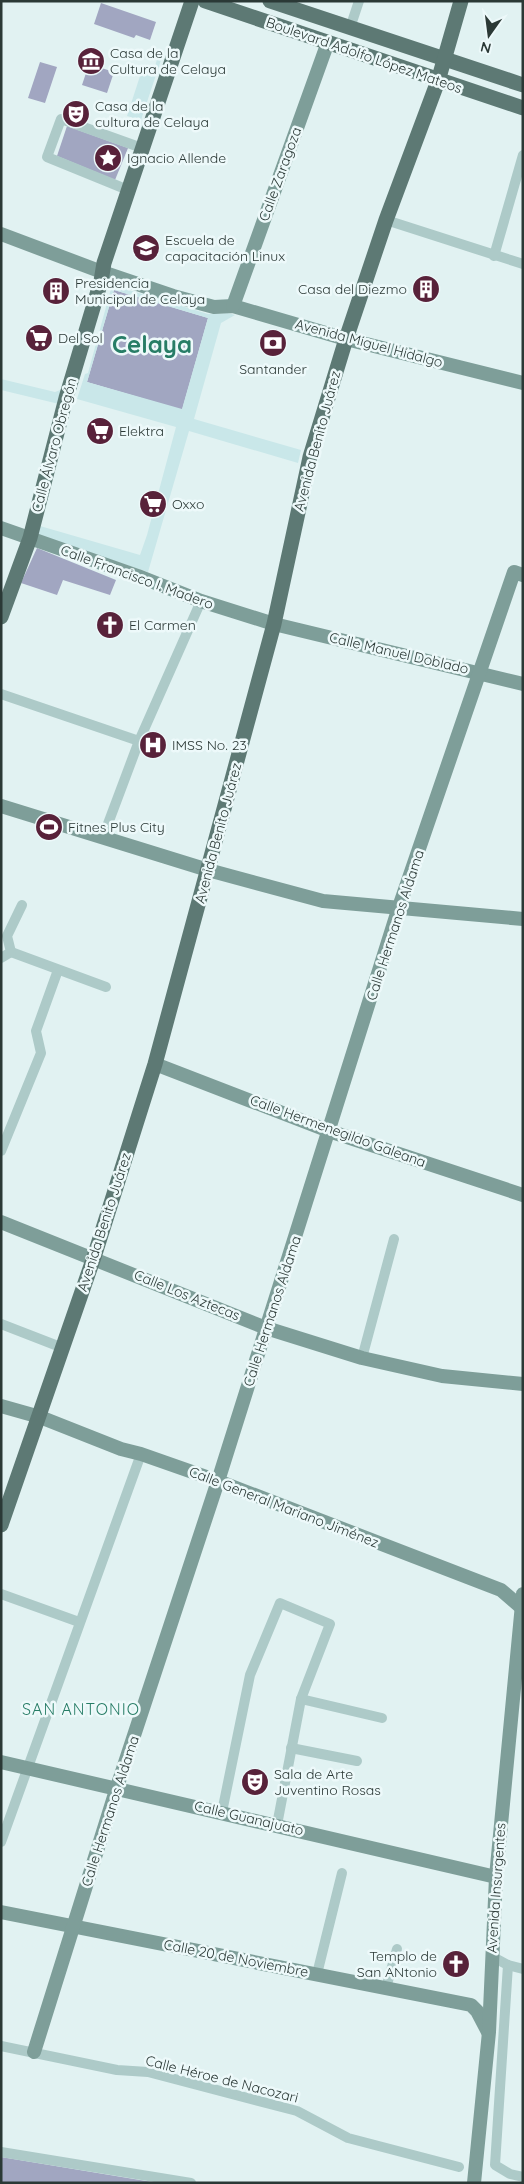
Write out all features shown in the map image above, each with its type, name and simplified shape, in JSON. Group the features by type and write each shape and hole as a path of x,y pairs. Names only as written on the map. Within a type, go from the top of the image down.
{"main road":[{"name":"Calle Álvaro Obregón","path":"1,617 30,538 66,398 101,281 102,272 192,1"},
{"name":"Boulevard Adolfo López Mateos","path":"205,1 438,81 523,108"},
{"name":"Boulevard Adolfo López Mateos","path":"270,1 523,85"},
{"path":"443,58 461,1"},
{"name":"Calle Zaragoza","path":"233,306 328,42"},
{"name":"Avenida Benito Juárez","path":"1,1525 94,1257 155,1064 274,624 310,456 346,338 386,220 438,81 443,58"},
{"name":"Avenida Miguel Hidalgo","path":"1,234 173,296 214,307 233,306 346,338 523,383"},
{"name":"Calle Francisco I. Madero","path":"1,528 138,576 201,601 274,624"},
{"name":"Calle Hermanos Aldama","path":"34,2052 117,1788 218,1482 400,907 480,672 518,573"},
{"name":"Calle Manuel Doblado","path":"274,624 480,672 523,684"},
{"path":"1,806 208,870 323,901 523,919"},
{"name":"Calle Hermenegildo Galeana","path":"155,1064 329,1131 523,1195"},
{"name":"Calle Los Aztecas","path":"1,1222 94,1257 266,1328 362,1358 442,1376 523,1384"},
{"name":"Calle General Mariano Jiménez","path":"1,1406 40,1417 121,1449 141,1454 218,1482 501,1590 522,1609"},
{"name":"Avenida Insurgentes","path":"474,2183 489,2032 496,1877 523,1594"},
{"name":"Calle Guanajuato","path":"1,1762 496,1877"},
{"name":"Calle 20 de Noviembre","path":"1,1912 471,2005"},
{"path":"489,2032 471,2005 479,2000 483,1993 484,1962 491,1956"}],"street":[{"path":"350,28 359,1"},
{"path":"128,190 47,157 61,119 142,148"},
{"path":"494,256 523,155"},
{"path":"386,220 523,264"},
{"path":"103,838 139,741 201,601"},
{"path":"1,694 139,741"},
{"path":"12,952 7,936 22,905"},
{"path":"1,958 12,952 106,987"},
{"path":"1,1152 41,1053 36,1031 58,970"},
{"path":"362,1358 394,1239"},
{"path":"1,1324 63,1348"},
{"path":"1,1842 141,1454"},
{"path":"1,1594 79,1622"},
{"path":"222,1812 250,1675 280,1603 330,1624 300,1699 277,1825"},
{"path":"300,1699 382,1718"},
{"path":"291,1748 356,1761"},
{"path":"317,1974 342,1873"},
{"path":"386,1988 397,1949"},
{"path":"491,1956 508,1966 523,1969"},
{"path":"508,1966 495,2165 510,2174 523,2177"},
{"name":"Calle Héroe de Nacozari","path":"1,2046 117,2070 148,2072 297,2111 348,2138 459,2167"},
{"path":"1,2152 191,2183"}],"shaded area":[{"path":"101,3 156,22 150,40 136,35 134,38 94,24"},
{"path":"158,56 162,57 141,120 127,116 141,73 152,77"},
{"path":"40,62 57,67 45,103 28,98"},
{"path":"89,64 114,72 107,93 82,85"},
{"path":"67,126 128,148 115,180 57,156"},
{"path":"112,285 208,314 228,313 235,315 221,323 194,419 301,450 298,463 189,431 148,572 39,536 40,526 140,555 147,535 176,427 77,399 85,374 88,373","holes":["114,290 208,318 182,409 87,382"]},
{"path":"114,290 208,318 182,410 87,382"},
{"path":"1,379 55,392 63,389 59,404 1,390"},
{"path":"37,548 116,580 110,595 63,580 57,595 21,583"},
{"path":"1,2157 158,2183 1,2183"}],"place":[{"name":"Casa de la Cultura de Celaya","path":"91,61"},
{"name":"Casa de la cultura de Celaya","path":"76,114"},
{"name":"Ignacio Allende","path":"108,158"},
{"name":"Escuela de capacitación Linux","path":"146,248"},
{"name":"Casa del Diezmo","path":"426,289"},
{"name":"Presidencia Municipal de Celaya","path":"56,291"},
{"name":"Del Sol","path":"39,338"},
{"name":"Santander","path":"273,343"},
{"name":"Elektra","path":"100,431"},
{"name":"Oxxo","path":"153,504"},
{"name":"El Carmen","path":"110,625"},
{"name":"IMSS No. 23","path":"153,745"},
{"name":"Fitnes Plus City","path":"49,827"},
{"name":"Sala de Arte Juventino Rosas","path":"255,1782"},
{"name":"Templo de San ANtonio","path":"456,1964"}],"district":[{"name":"Celaya","path":"152,345"},
{"name":"SAN ANTONIO","path":"81,1709"}]}
